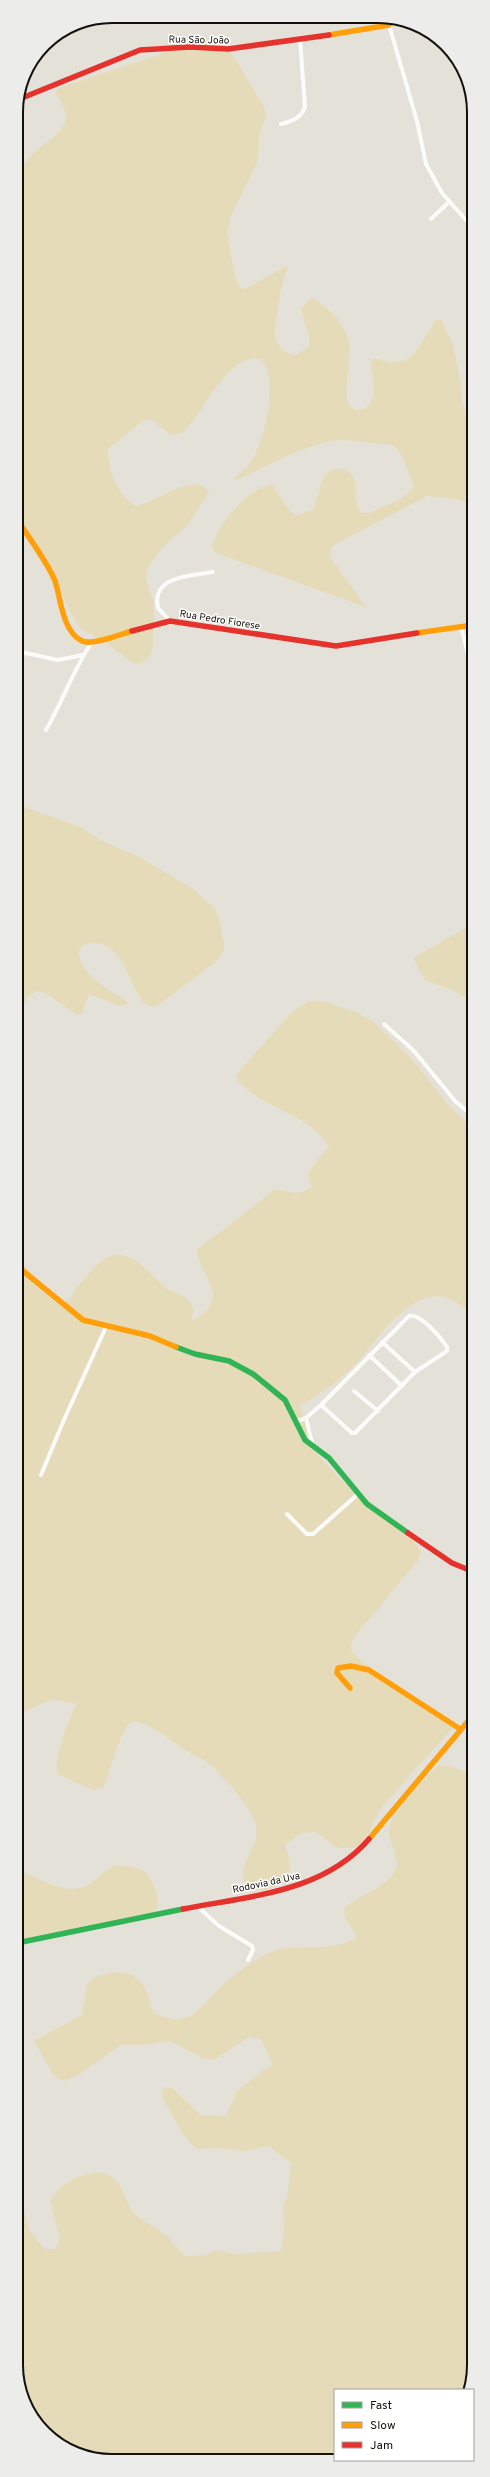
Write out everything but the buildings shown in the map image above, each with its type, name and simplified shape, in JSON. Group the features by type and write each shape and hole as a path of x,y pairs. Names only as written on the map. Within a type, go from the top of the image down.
{"street":[{"name":"Rua São João","path":"24,97 64,83 122,55 140,50 190,47 228,49 359,31 389,25"},
{"path":"389,25 417,121 426,164 437,186 467,222"},
{"path":"281,124 296,119 303,114 305,107 300,39"},
{"path":"431,219 449,202"},
{"path":"23,529 54,578 70,630 82,641 92,642 83,655 46,730"},
{"path":"170,621 158,608 158,591 162,585 187,576 213,572"},
{"name":"Rua Pedro Fiorese","path":"92,642 170,621 336,646 467,626"},
{"path":"461,626 467,650"},
{"path":"23,652 58,660 83,655"},
{"path":"384,1024 414,1051 447,1093 467,1110"},
{"path":"23,1272 72,1313 84,1320 106,1327 150,1336 175,1347 229,1361 253,1374 278,1392 285,1400 305,1440 329,1458 358,1494 389,1521 414,1535 452,1564 467,1569"},
{"path":"295,1422 306,1418 321,1405 409,1316 418,1318 430,1327 442,1340 447,1351 415,1372 355,1433 352,1433 321,1405"},
{"path":"41,1474 106,1327"},
{"path":"382,1342 415,1372"},
{"path":"369,1355 402,1386"},
{"path":"354,1391 378,1411"},
{"path":"306,1418 313,1447"},
{"path":"287,1514 307,1534 313,1534 358,1494"},
{"path":"350,1688 337,1673 338,1668 351,1666 369,1670 460,1729"},
{"name":"Rodovia da Uva","path":"23,1942 301,1884 339,1867 370,1838 467,1722"},
{"path":"196,1906 219,1926 252,1946 253,1950 248,1960"}],"shaded area":[{"path":"206,39 217,39 228,47 264,107 266,117 260,131 257,163 231,216 227,233 234,272 239,287 245,289 285,267 288,268 282,287 276,323 275,337 277,343 287,352 296,355 309,346 309,336 301,308 312,298 324,306 335,316 347,334 350,345 350,355 346,390 348,402 351,407 359,410 366,407 370,403 374,394 371,361 375,358 388,362 406,360 419,347 436,320 441,320 453,344 461,387 462,402 467,415 467,503 457,499 427,496 332,546 329,554 332,560 366,607 216,553 212,546 220,528 227,518 254,491 264,487 272,485 290,511 297,515 313,510 325,477 334,469 342,469 349,472 353,476 357,502 363,513 369,513 400,499 414,486 401,454 393,445 343,440 328,441 293,453 235,481 235,478 250,463 257,450 268,409 269,381 266,368 261,359 249,359 237,365 227,375 182,433 176,435 171,434 155,422 144,420 108,449 109,465 115,481 124,496 136,506 144,504 184,486 202,486 209,492 187,525 160,550 147,569 146,579 153,602 154,613 153,647 150,656 142,663 133,663 104,641 81,629 75,621 54,577 23,530 23,165 32,154 63,127 66,121 66,113 55,93 59,88"},
{"path":"23,807 80,827 100,840 139,857 195,890 215,909 219,919 224,944 223,953 216,962 155,1007 147,1005 143,1002 119,957 113,950 105,945 95,943 88,943 80,948 79,958 94,979 124,999 127,1003 125,1005 119,1006 89,994 82,1014 75,1014 46,993 38,991 29,996 23,1003"},
{"path":"467,927 467,998 455,991 425,980 413,958"},
{"path":"322,1001 356,1012 374,1022 412,1059 448,1105 467,1123 467,1310 448,1298 435,1296 422,1299 410,1306 398,1316 347,1373 300,1406 313,1443 320,1457 341,1480 366,1498 412,1539 421,1551 418,1560 354,1637 351,1644 351,1651 362,1661 453,1727 380,1809 369,1833 360,1844 354,1848 338,1848 315,1832 302,1833 286,1844 290,1869 288,1876 284,1881 273,1888 266,1890 253,1890 247,1888 243,1880 243,1872 245,1863 256,1838 254,1820 235,1791 211,1765 185,1750 150,1726 135,1722 129,1724 122,1734 103,1788 93,1790 59,1775 57,1769 59,1751 76,1704 52,1699 23,1712 23,1264 64,1305 93,1269 106,1258 113,1255 121,1255 135,1261 149,1271 166,1288 188,1300 192,1304 193,1309 191,1322 204,1313 211,1304 213,1295 199,1259 197,1249 238,1219 273,1190 284,1190 297,1193 312,1186 308,1175 313,1166 329,1146 320,1135 309,1126 259,1098 236,1078 240,1070 293,1011 307,1002"},
{"path":"439,1765 453,1767 467,1773 467,2371 463,2389 334,2389 334,2454 106,2454 83,2449 67,2442 53,2432 38,2415 26,2388 23,2365 23,2207 30,2231 44,2249 55,2249 60,2239 50,2201 62,2187 80,2176 91,2173 101,2173 110,2175 117,2181 135,2214 164,2234 186,2256 206,2255 216,2250 237,2254 281,2251 284,2228 283,2209 288,2192 291,2163 268,2146 245,2151 218,2148 198,2149 192,2145 183,2134 163,2098 162,2090 165,2087 172,2088 201,2115 226,2116 237,2091 272,2064 261,2039 249,2037 215,2059 205,2059 170,2041 143,2045 121,2045 78,2075 65,2081 57,2078 52,2073 34,2041 82,2015 87,1984 99,1976 114,1972 129,1974 135,1977 143,1985 154,2013 170,2018 182,2019 196,2012 223,1985 248,1965 270,1952 285,1949 331,1946 350,1941 356,1937 346,1919 344,1911 345,1907 383,1884 396,1869 396,1858 389,1836 389,1830 396,1813 409,1795"},
{"path":"115,1866 126,1866 134,1867 145,1872 148,1875 157,1895 158,1905 154,1913 147,1917 23,1944 23,1872 58,1887 75,1889 87,1885"}],"traffic: fast":[{"path":"176,1347 195,1354 229,1361 253,1374 285,1400 305,1440 329,1458 367,1504 408,1533"},
{"path":"23,1942 183,1909"}],"traffic: slow":[{"path":"329,35 389,25"},
{"path":"23,529 52,574 63,614 70,630 75,636 82,641 92,642 132,631"},
{"path":"417,633 467,626"},
{"path":"23,1271 83,1320 150,1336 176,1347"},
{"path":"350,1688 337,1673 338,1668 351,1666 369,1670 460,1729"},
{"path":"369,1839 467,1722"}],"traffic: jam":[{"path":"25,97 140,50 190,47 228,49 329,35"},
{"path":"132,631 170,621 336,646 417,633"},
{"path":"408,1533 452,1563 467,1569"},
{"path":"183,1909 258,1895 307,1881 330,1871 350,1857 369,1839"}]}
